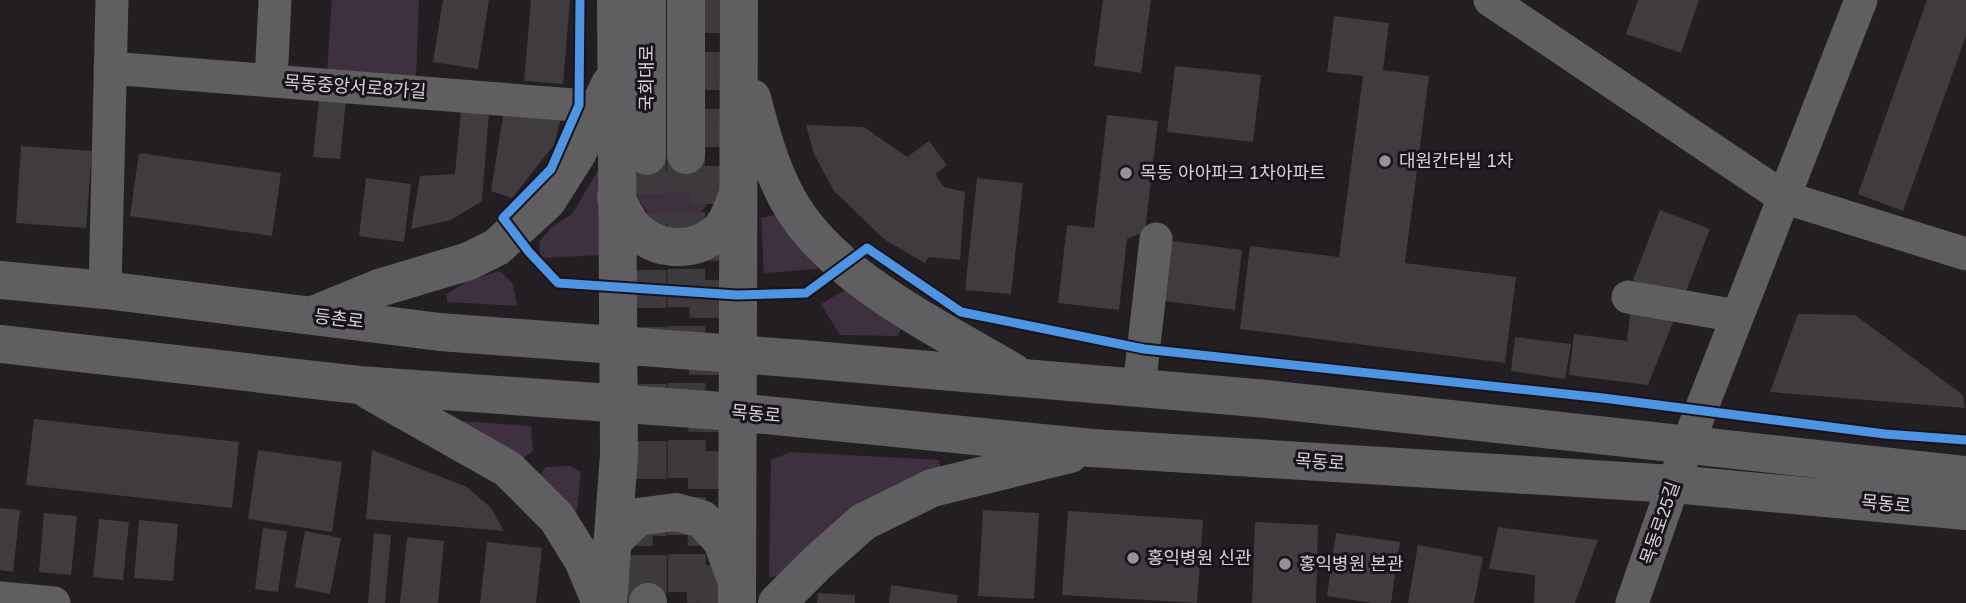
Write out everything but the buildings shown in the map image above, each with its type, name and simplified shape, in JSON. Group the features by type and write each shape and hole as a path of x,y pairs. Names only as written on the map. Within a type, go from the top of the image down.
{"main road":[{"path":"608,603 619,455 616,0"},
{"name":"국회대로","path":"647,156 648,0"},
{"path":"686,0 686,155"},
{"path":"737,593 739,0"},
{"path":"739,47 768,157 789,201 822,245 871,287 1020,377"},
{"path":"310,316 379,288 469,261 496,247 547,201 578,152 616,72"},
{"path":"616,197 633,227 653,242 674,248 693,246 714,236 726,222 739,194"},
{"name":"등촌로","path":"0,280 105,290 440,332 736,354"},
{"path":"0,344 359,385 619,405"},
{"path":"736,354 1267,399 1966,475"},
{"path":"359,385 508,469 557,518 583,560 601,603"},
{"name":"목동로","path":"619,405 736,412 1092,448 1673,484 1966,511"},
{"path":"777,603 863,522 932,488 1092,448"},
{"path":"612,542 637,517 676,512 702,519 722,541 737,593"}],"street":[{"path":"105,290 112,0"},
{"path":"271,81 275,0"},
{"name":"목동로25길","path":"1632,603 1688,443 1861,0"},
{"path":"1492,1 1783,197 1966,254"},
{"name":"목동중앙서로8가길","path":"110,68 599,107"},
{"path":"1139,388 1156,239"},
{"path":"1628,297 1737,316"},
{"path":"0,598 54,603"}],"shaded area":[{"path":"332,0 419,0 416,78 327,72"},
{"path":"600,167 602,255 540,258 539,242 552,227 572,214"},
{"path":"710,171 710,199 700,213 687,222 671,225 652,217 635,192 637,172"},
{"path":"774,215 818,269 764,273 761,218"},
{"path":"500,271 513,284 517,306 447,302 447,294 467,281"},
{"path":"845,290 901,328 898,336 840,335 821,304"},
{"path":"447,420 531,426 533,451 516,463"},
{"path":"791,452 939,460 941,470 787,575 769,577 771,460"},
{"path":"570,466 581,472 577,510 568,516 535,481 546,467"}],"tunnel":[{"path":"706,603 711,0"},
{"path":"686,155 687,603"},
{"path":"647,156 648,602"},
{"path":"633,603 634,496"}],"cycle path":[{"path":"580,0 579,105 551,169 503,218 529,252 558,283 737,295 806,293 867,248 961,312 1144,349 1603,398 1885,434 1966,440"}],"place":[{"name":"대원칸타빌 1차","path":"1385,161"},
{"name":"목동 아아파크 1차아파트","path":"1126,173"},
{"name":"홍익병원 신관","path":"1133,558"},
{"name":"홍익병원 본관","path":"1285,564"}]}
